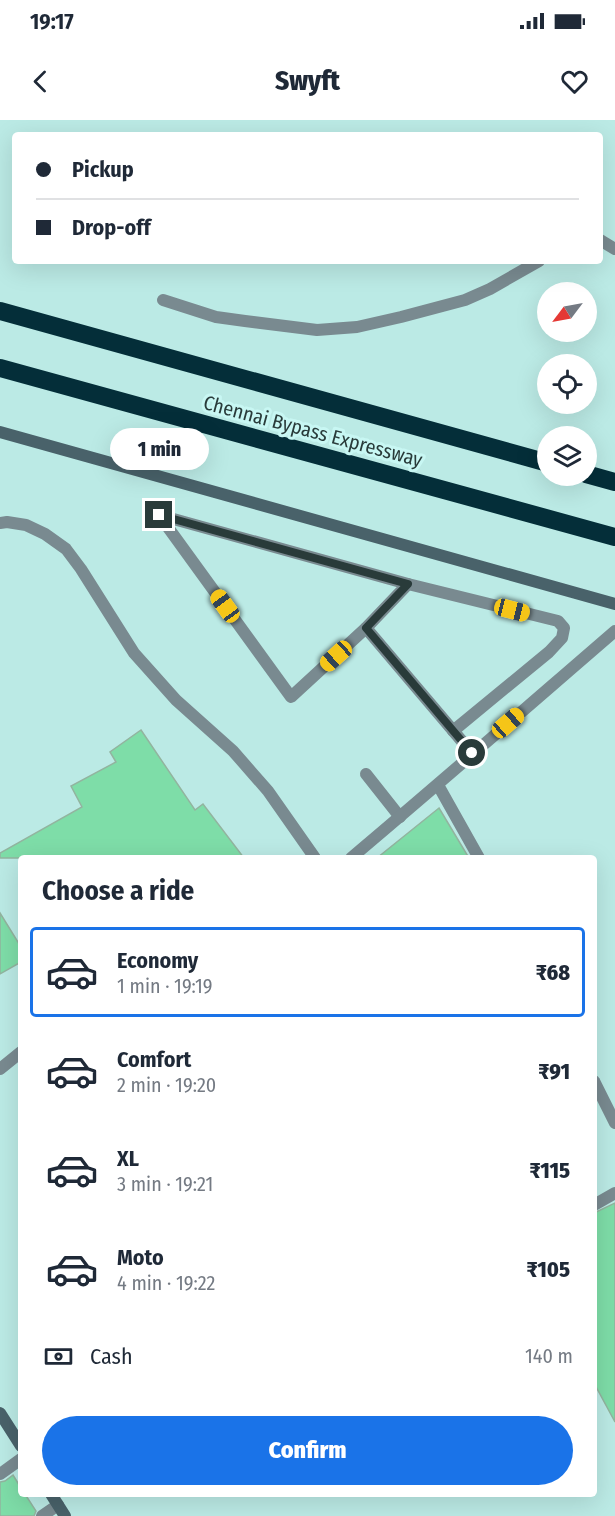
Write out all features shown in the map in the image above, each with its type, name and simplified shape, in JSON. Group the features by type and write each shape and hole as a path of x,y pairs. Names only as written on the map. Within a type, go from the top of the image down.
{"highway":[{"name":"Chennai Bypass Expressway","path":"0,312 537,460"},
{"name":"Chennai Bypass Expressway","path":"0,368 615,537"},
{"path":"597,477 615,482"}],"street":[{"path":"163,300 216,317 317,330 357,327 465,300 490,289 534,264"},
{"path":"0,432 615,604"},
{"path":"408,584 366,628 291,697 159,515 408,584 558,621 564,628 562,638 549,652 453,731"},
{"path":"0,523 26,525 45,534 66,549 134,653 176,700 233,751 268,791 313,855"},
{"path":"366,628 472,753"},
{"path":"354,855 615,631"},
{"path":"366,774 400,816"},
{"path":"438,784 477,855"},
{"path":"0,1069 18,1054"},
{"path":"597,1087 615,1123"},
{"path":"597,1203 615,1193"},
{"path":"0,1413 18,1441"},
{"path":"0,1474 18,1461"},
{"path":"42,1516 54,1499 65,1516"}],"building":[{"path":"141,730 195,810 203,804 242,855 18,855 18,858 0,858 0,853 82,807 71,786 116,762 110,752"},
{"path":"439,808 467,855 381,855"},
{"path":"0,913 18,942 18,964 0,974"},
{"path":"615,1203 615,1422 597,1389 597,1212"},
{"path":"13,1475 18,1483 18,1497 27,1497 36,1511 34,1516 0,1516 0,1482"}],"route":[{"path":"159,515 408,584 366,628 472,753"}]}
